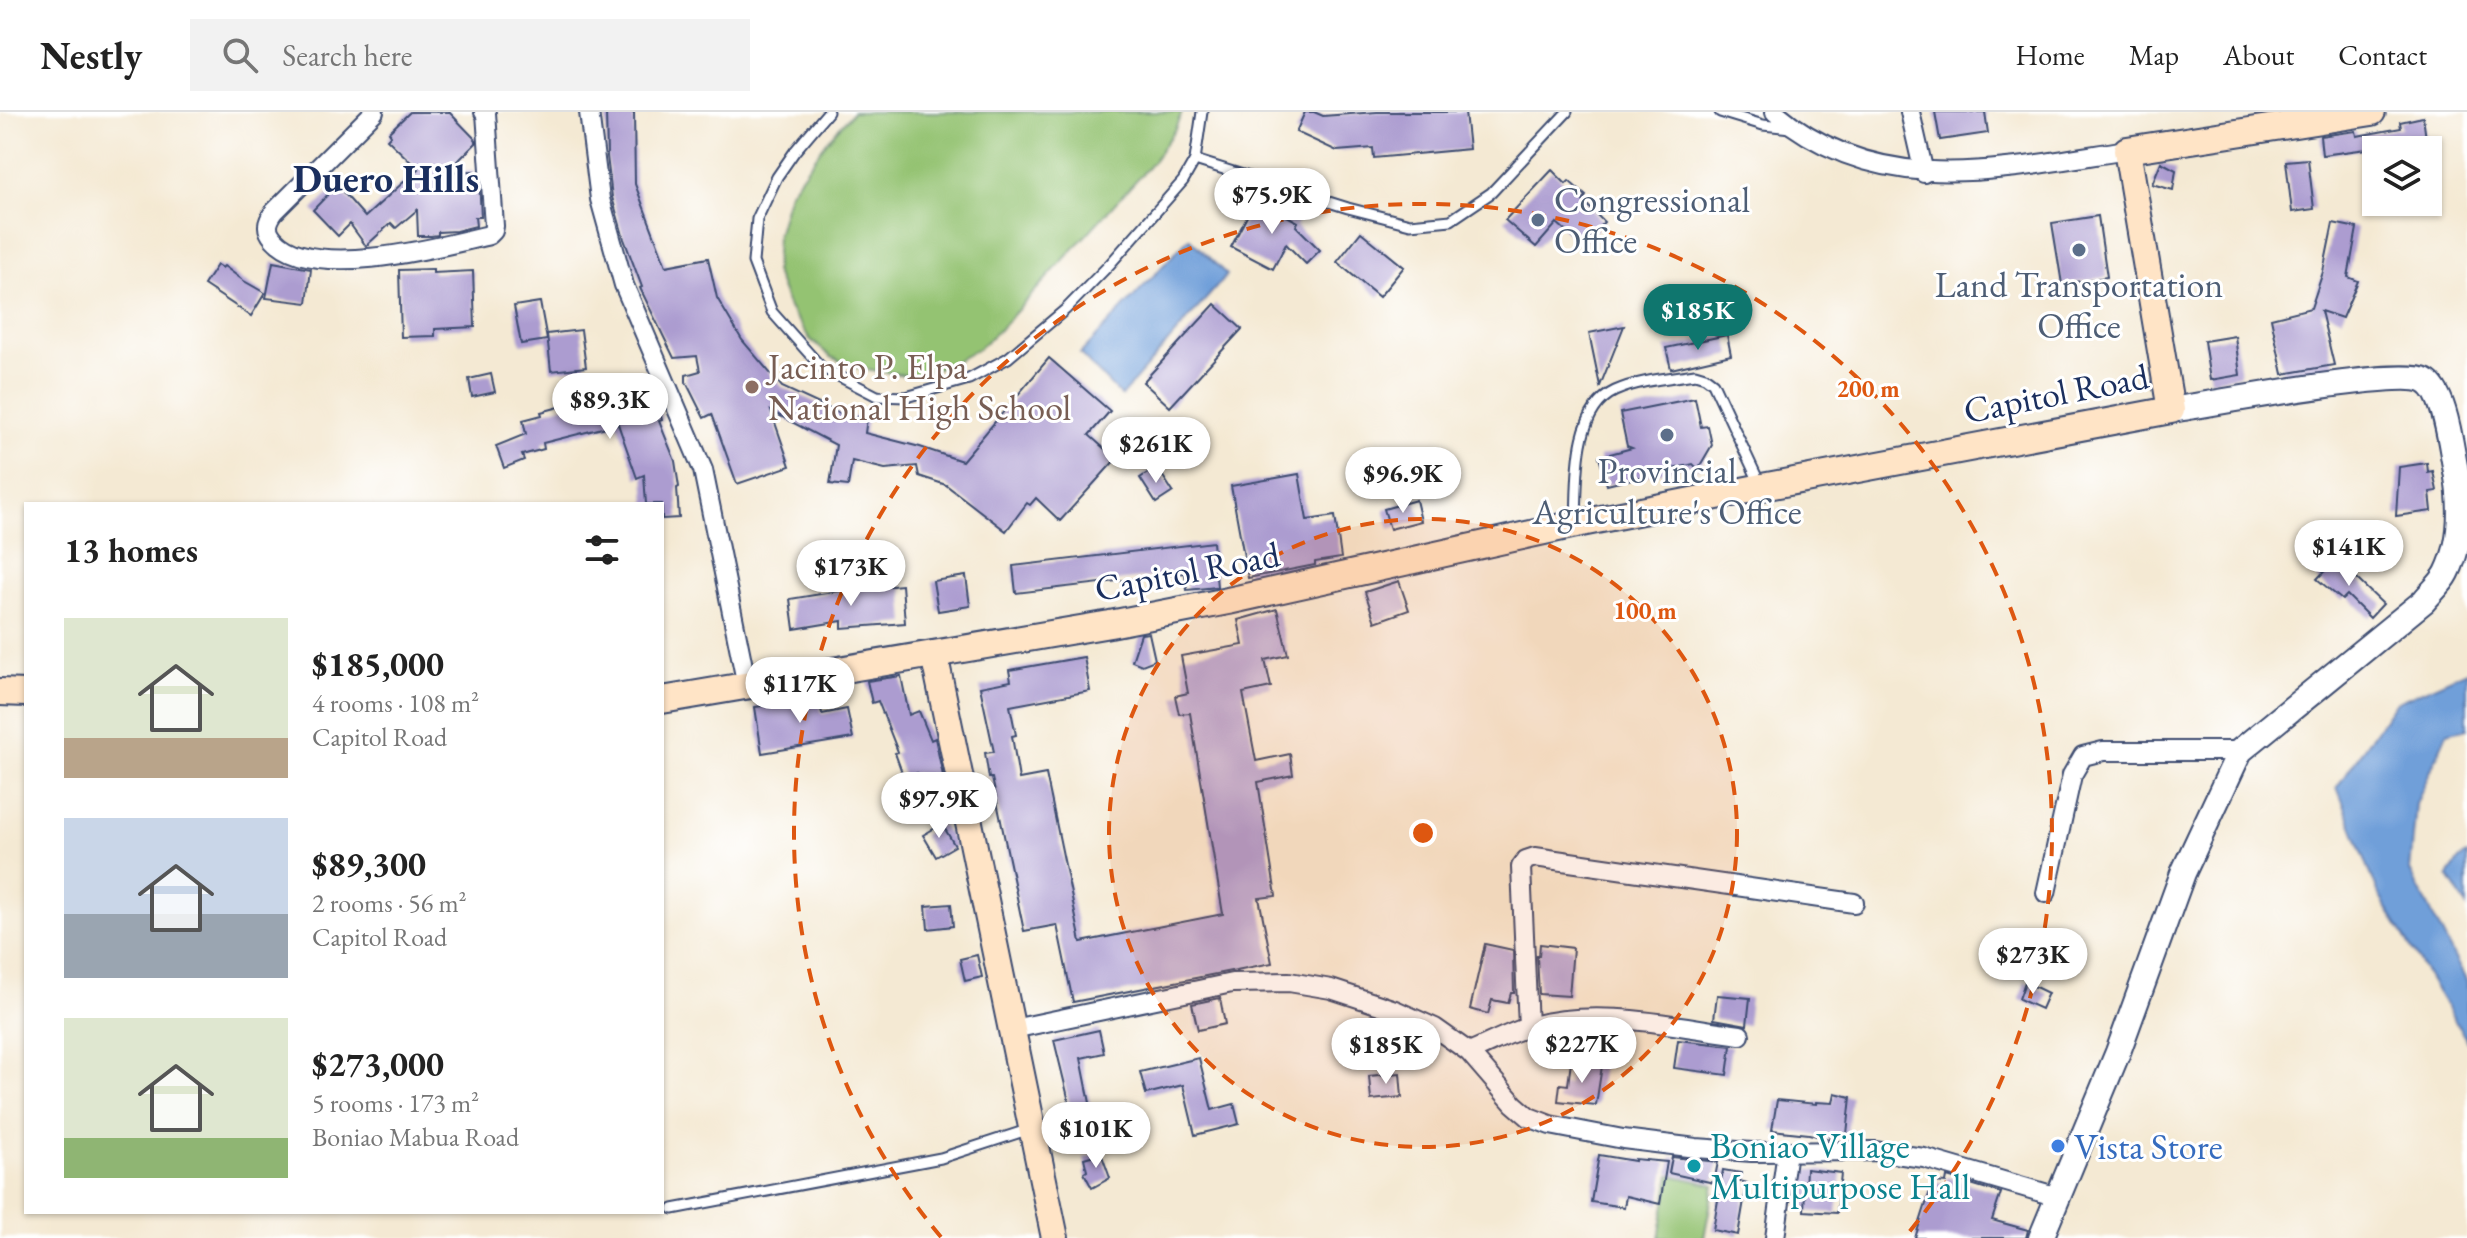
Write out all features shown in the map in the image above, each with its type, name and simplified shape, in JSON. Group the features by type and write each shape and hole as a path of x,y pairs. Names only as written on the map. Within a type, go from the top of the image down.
{"main road":[{"path":"2127,150 2355,113"},
{"name":"Capitol Road","path":"664,700 1213,604 1576,524 2171,410 2127,150"},
{"path":"934,654 1055,1238"},
{"path":"0,692 24,693"}],"street":[{"path":"374,112 267,222 269,233 282,248 329,259 371,259 489,235 494,226 487,112"},
{"path":"589,112 600,199 624,285 703,470 747,686"},
{"path":"1775,112 1793,128 1867,163 1924,173 1994,171 2127,150"},
{"path":"1910,112 1924,173"},
{"path":"2041,1238 2118,1052 2183,873 2240,751 2424,601 2447,573 2461,526 2458,486 2442,408 2435,391 2424,381 2404,378 2322,386 2171,410"},
{"path":"2046,893 2072,775 2083,756 2103,751 2240,751"},
{"path":"1528,1027 1521,867 1526,860 1535,857 1854,903"},
{"path":"1013,1029 1232,983 1289,982 1331,989 1395,1010 1435,1028 1469,1052 1529,1117 1550,1125 1623,1139 1696,1148 1752,1152 1874,1151 1924,1158 2058,1197"},
{"path":"1469,1052 1528,1027 1572,1019 1605,1018 1740,1035"},
{"path":"1775,1238 1787,1151"}],"lane":[{"path":"828,112 777,177 757,219 753,262 772,312 821,367 877,396 906,397 969,379 1008,358 1066,309 1174,193 1195,160 1202,112"},
{"path":"1195,160 1410,224 1451,220 1491,193 1567,112"},
{"path":"1720,112 1763,125 1793,128"},
{"path":"1576,524 1577,471 1586,429 1603,399 1633,385 1695,374 1713,383 1762,487"},
{"path":"673,1209 941,1158 1033,1128"}],"green space":[{"path":"853,112 1182,112 1175,129 1152,163 1003,326 979,348 949,365 911,376 853,367 831,357 810,339 789,308 775,272 777,235 789,193"},
{"path":"1670,1175 1714,1185 1704,1238 1659,1238"}],"water":[{"path":"1189,238 1227,275 1121,396 1080,354"},
{"path":"2467,671 2467,728 2447,733 2416,804 2410,871 2467,982 2467,1041 2379,895 2337,787 2395,703"},
{"path":"2467,855 2467,906 2448,876 2459,860"}],"building":[{"path":"410,112 449,112 476,140 447,172 474,171 475,179 479,179 481,217 475,217 476,226 438,232 438,235 418,236 417,210 396,228 391,223 366,246 350,224 338,236 313,210 337,185 365,217 418,169 387,139 391,135 389,132"},
{"path":"606,112 634,112 635,184 666,266 708,258 717,298 742,340 782,387 845,416 867,418 865,433 962,461 1049,358 1110,411 1089,435 1116,459 1060,521 1036,498 1030,505 1027,503 1006,531 946,485 919,476 917,466 885,469 852,461 848,486 830,484 836,445 771,411 790,466 737,484 712,414 704,418 686,382 686,375 700,371 697,356 674,358 640,288 612,197"},
{"path":"1305,112 1323,116 1377,112 1465,112 1469,149 1374,158 1373,148 1337,151 1296,132"},
{"path":"1935,112 1985,112 1988,133 1940,140"},
{"path":"2423,117 2426,136 2362,136 2362,150 2322,155 2320,136 2356,131 2357,136 2401,128 2400,122"},
{"path":"2308,159 2314,209 2292,212 2286,161"},
{"path":"2161,162 2176,170 2173,190 2152,184"},
{"path":"1552,170 1566,184 1569,181 1586,196 1583,201 1604,222 1582,245 1557,223 1536,247 1505,220"},
{"path":"1256,199 1298,222 1296,226 1320,250 1306,264 1286,244 1273,269 1231,247"},
{"name":"Land Transportation Office","path":"2098,216 2107,277 2062,284 2052,223"},
{"path":"2333,223 2357,228 2348,277 2358,281 2342,318 2321,311 2334,365 2283,374 2271,318 2311,308 2323,272"},
{"path":"1361,232 1404,267 1379,297 1337,262"},
{"path":"273,262 311,269 307,303 266,298"},
{"path":"217,265 224,266 265,293 251,316 204,285"},
{"path":"433,269 433,273 473,271 475,327 435,329 435,336 401,337 399,270"},
{"path":"540,302 547,340 521,344 514,306"},
{"path":"1215,304 1242,329 1170,407 1143,382"},
{"path":"1624,326 1600,386 1589,333"},
{"path":"581,330 586,367 551,371 547,334"},
{"path":"1727,335 1731,355 1671,369 1666,348"},
{"path":"2235,336 2240,375 2210,380 2204,341"},
{"path":"491,374 495,392 472,397 469,379"},
{"path":"655,393 662,420 659,421 675,461 679,518 664,519 664,502 646,502 644,475 637,478 618,424 543,443 544,449 522,455 524,460 504,468 496,446 526,434 523,420 600,396 603,406"},
{"name":"Provincial Agriculture's Office","path":"1695,398 1701,427 1708,426 1712,445 1698,469 1693,464 1607,485 1599,457 1632,448 1627,446 1620,413"},
{"path":"2427,463 2428,472 2433,471 2437,491 2430,492 2432,511 2396,516 2399,467"},
{"path":"1157,467 1173,492 1156,503 1140,478"},
{"path":"1299,474 1307,520 1335,516 1341,558 1248,578 1231,486"},
{"path":"1416,500 1421,521 1390,529 1384,509"},
{"path":"1213,542 1217,587 1187,590 1185,573 1016,593 1013,566"},
{"path":"2336,559 2383,604 2370,618 2347,595 2342,600 2317,579"},
{"path":"966,576 970,606 938,611 933,581"},
{"path":"1399,581 1409,610 1375,622 1365,592"},
{"path":"902,585 905,623 842,628 842,621 794,629 790,599"},
{"path":"1277,609 1288,655 1265,660 1271,687 1243,693 1256,761 1290,754 1293,775 1258,782 1276,896 1259,898 1272,963 1073,1002 1057,925 1024,931 992,778 989,778 985,753 994,752 980,687 1011,681 1009,670 1084,657 1090,691 1010,706 1016,735 1012,736 1019,779 1046,774 1081,942 1223,914 1190,713 1179,714 1175,696 1188,693 1181,656 1243,645 1238,620"},
{"path":"1149,633 1155,660 1142,665 1132,661 1141,634"},
{"path":"901,676 909,715 919,711 931,740 935,738 945,785 922,791 917,773 904,778 895,753 898,752 878,701 872,703 867,681"},
{"path":"819,698 822,714 847,709 853,738 762,753 755,707"},
{"path":"942,824 955,846 936,857 923,835"},
{"path":"951,904 953,926 928,929 926,906"},
{"path":"1485,944 1513,950 1514,993 1511,993 1508,1003 1492,1000 1488,1014 1470,1009"},
{"path":"1540,944 1573,948 1569,996 1539,994 1537,956"},
{"path":"977,955 982,977 965,981 960,959"},
{"path":"2025,982 2048,993 2041,1009 2019,999"},
{"path":"1717,995 1750,998 1747,1025 1714,1019"},
{"path":"1220,998 1225,1024 1198,1030 1192,1004"},
{"path":"1099,1030 1104,1053 1081,1058 1093,1118 1074,1122 1054,1040"},
{"path":"1678,1040 1731,1046 1727,1075 1674,1068"},
{"path":"1199,1058 1212,1110 1234,1104 1239,1124 1195,1135 1183,1085 1146,1094 1140,1072"},
{"path":"1571,1062 1602,1066 1596,1105 1558,1101 1560,1084 1568,1085"},
{"path":"1400,1073 1402,1097 1371,1100 1369,1076"},
{"path":"1835,1093 1851,1097 1847,1134 1830,1133 1829,1139 1772,1130 1777,1100 1833,1103"},
{"path":"1101,1153 1110,1178 1092,1188 1084,1173 1087,1171 1084,1158"},
{"path":"1599,1155 1667,1162 1660,1204 1626,1196 1624,1207 1591,1202"},
{"name":"Boniao Village Multipurpose Hall","path":"1672,1157 1718,1162 1714,1183 1669,1173"},
{"path":"1806,1169 1841,1173 1837,1213 1804,1211"},
{"path":"1723,1170 1741,1173 1740,1181 1747,1183 1738,1235 1713,1230"},
{"path":"1947,1177 2001,1193 1992,1220 2028,1230 2026,1238 1915,1238 1933,1182 1946,1183"}],"place":[{"name":"Congressional Office","path":"1538,220"},
{"name":"Land Transportation Office","path":"2079,250"},
{"name":"Jacinto P. Elpa National High School","path":"752,387"},
{"name":"Provincial Agriculture's Office","path":"1667,435"},
{"name":"Vista Store","path":"2058,1146"},
{"name":"Boniao Village Multipurpose Hall","path":"1694,1166"}],"district":[{"name":"Duero Hills","path":"386,178"}]}
